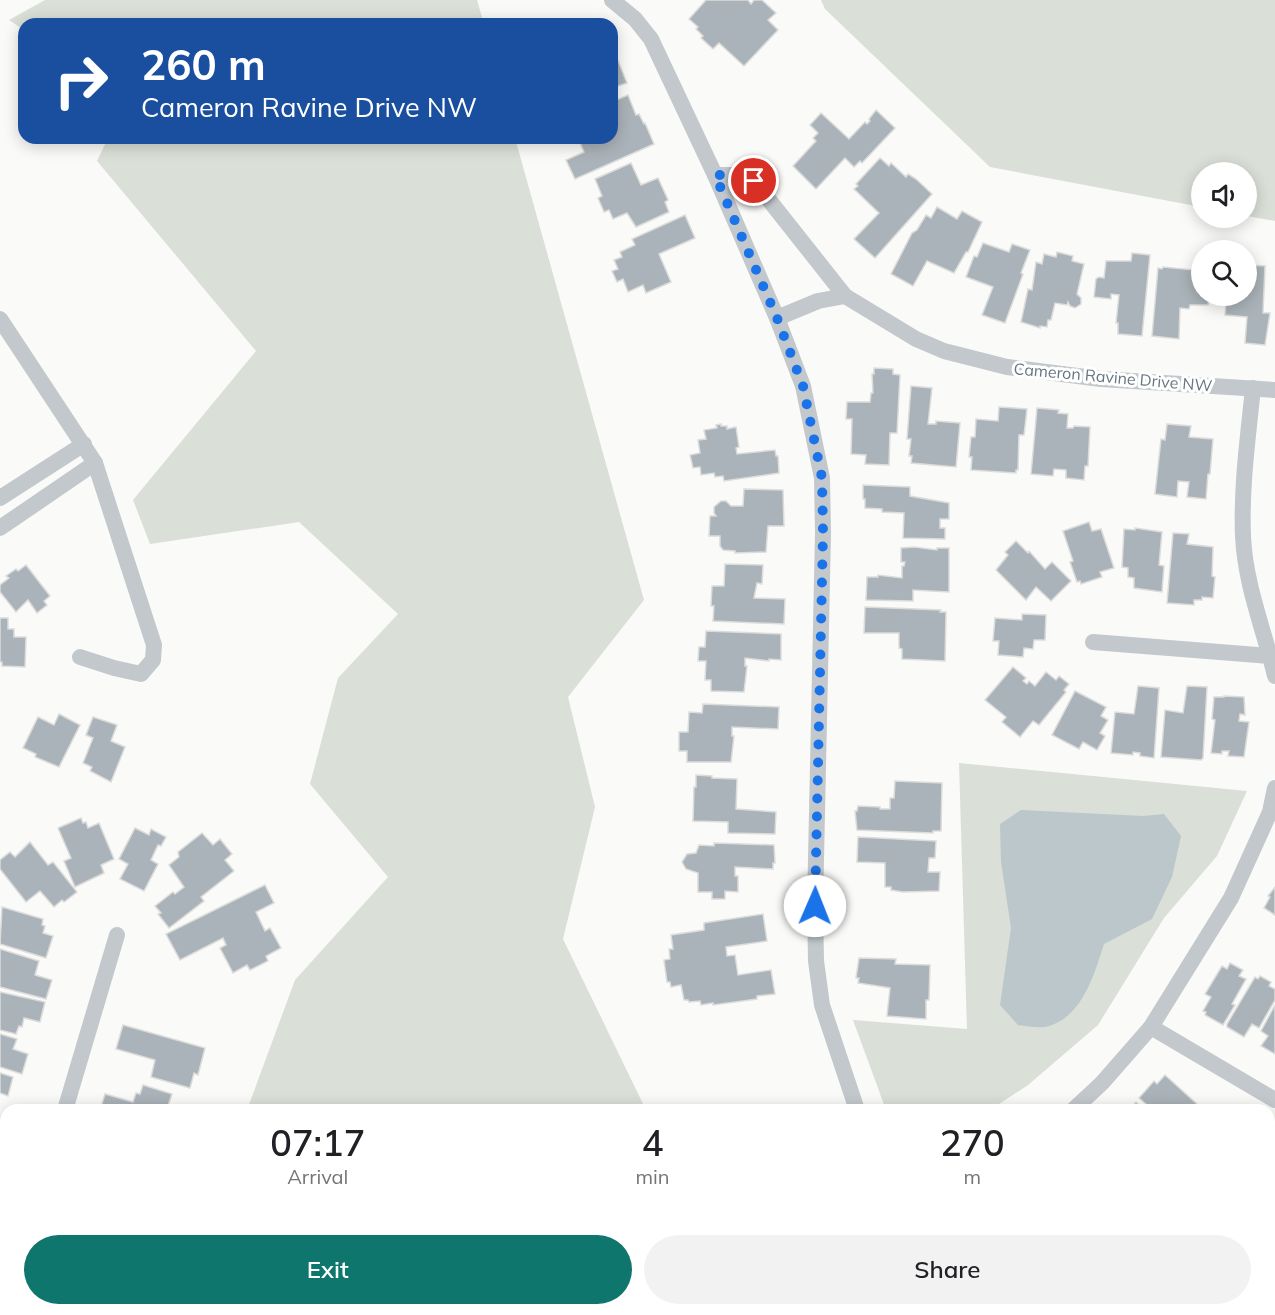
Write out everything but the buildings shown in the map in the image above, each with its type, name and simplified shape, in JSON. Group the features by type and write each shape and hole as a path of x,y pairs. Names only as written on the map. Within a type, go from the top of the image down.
{"street":[{"path":"612,0 635,20 651,39 715,175 777,318 803,386 822,478 816,961 822,1005 855,1104"},
{"name":"Cameron Ravine Drive NW","path":"715,175 745,175 754,181 845,296 916,339 944,351 1007,367 1101,379 1275,390"},
{"path":"777,318 818,301 845,296"},
{"path":"0,319 95,463 154,645 153,660 141,674 80,657"},
{"path":"1253,388 1246,462 1243,536 1249,580 1275,676"},
{"path":"0,498 84,444"},
{"path":"0,528 95,463"},
{"path":"1093,642 1270,656"},
{"path":"1079,1104 1102,1083 1151,1027 1231,898 1272,813 1275,788"},
{"path":"67,1104 117,935"},
{"path":"1151,1027 1275,1100"}],"shaded area":[{"path":"45,0 477,0 482,18 18,18 18,26 9,20"},
{"path":"821,0 1275,0 1275,221 1257,218 1257,162 1191,162 1191,205 990,167 825,9"},
{"path":"105,144 517,144 644,600 568,697 595,807 563,939 643,1104 249,1104 295,980 388,877 310,784 338,678 398,614 299,522 150,544 133,500 256,351 97,161"},
{"path":"959,763 1247,791 1217,856 1164,918 1098,1025 1028,1085 999,1104 884,1104 853,1020 967,1029"},
{"path":"1021,810 1143,816 1164,814 1181,836 1172,877 1152,919 1104,944 1085,994 1068,1015 1045,1027 1018,1025 1000,1005 1011,928 1001,862 1000,824"}],"route":[{"path":"754,181 745,175 715,175 777,318 803,386 822,478 823,533 815,906"}]}
